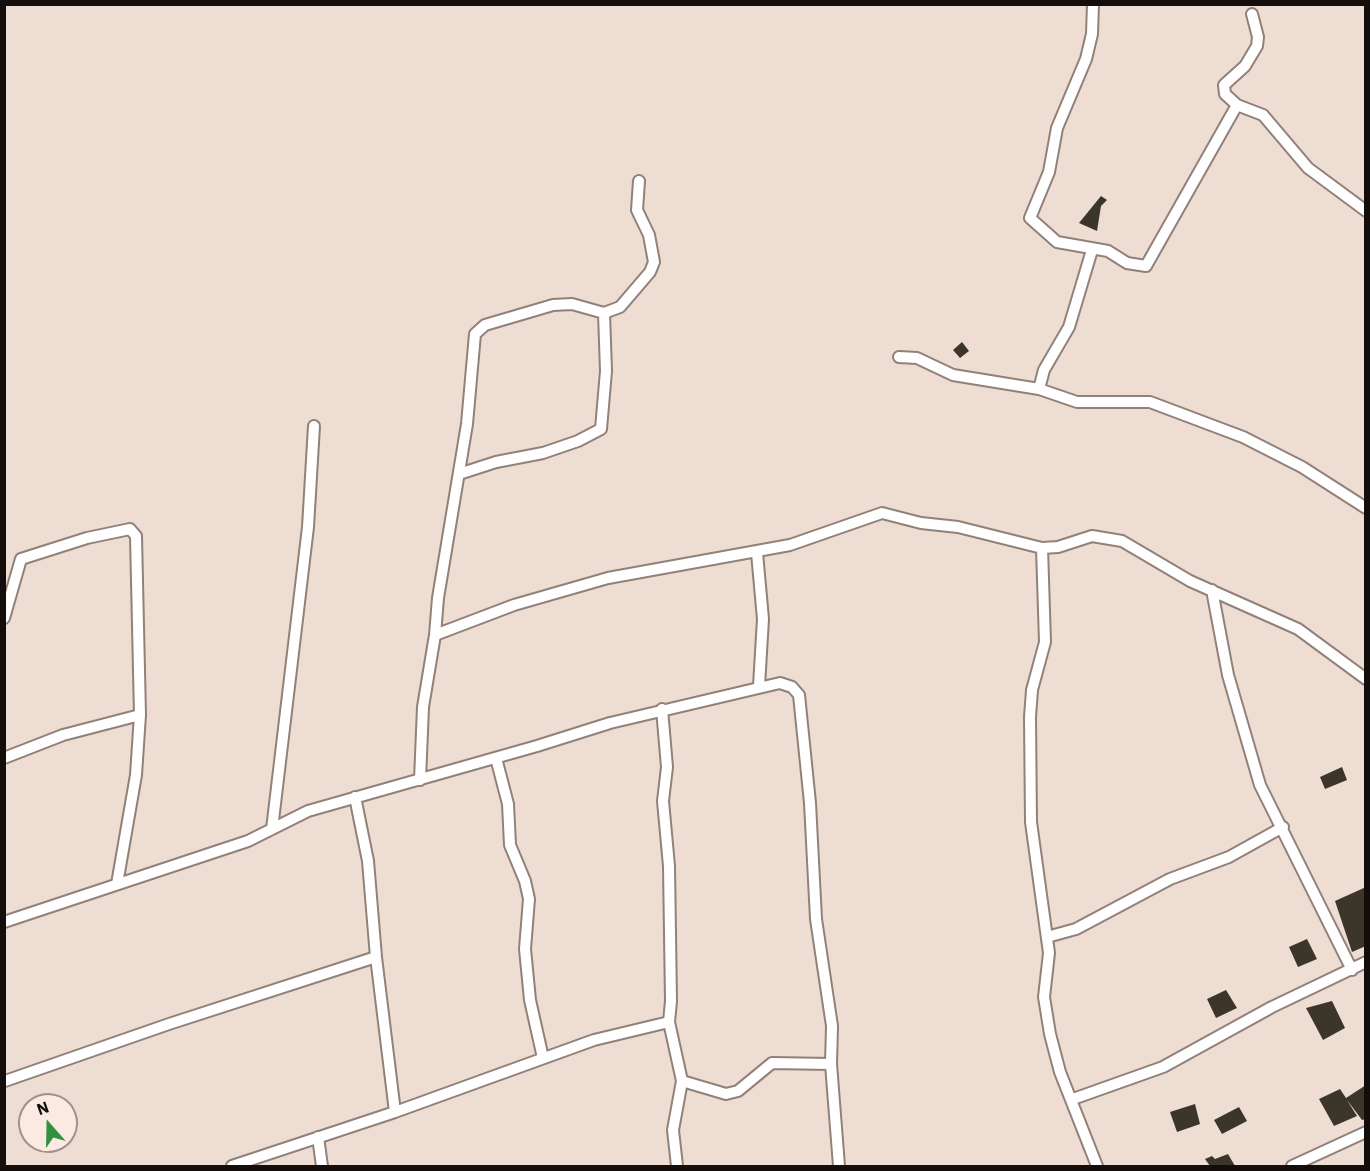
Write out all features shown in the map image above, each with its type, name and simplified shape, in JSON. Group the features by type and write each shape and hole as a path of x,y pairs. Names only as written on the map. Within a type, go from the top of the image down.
{"street":[{"path":"1093,4 1092,34 1086,59 1057,128 1049,172 1030,219 1057,242 1108,251 1127,263 1146,266 1237,105"},
{"path":"1252,14 1258,37 1257,46 1245,66 1224,85 1226,94 1237,105 1263,115 1308,168 1365,211"},
{"path":"420,780 423,707 435,634 438,598 467,424 475,334 478,329 539,308 563,303 604,313 620,307 650,272 654,262 650,235 637,210 639,181"},
{"path":"1039,389 1044,370 1069,327 1092,250"},
{"path":"459,474 496,462 543,453 578,441 601,429 606,371 604,313"},
{"path":"899,357 917,358 953,375 1039,389 1077,402 1150,402 1243,437 1302,468 1365,508"},
{"path":"272,829 308,526 314,426"},
{"path":"435,634 514,605 608,578 757,553 823,536 882,513 921,523 958,527 1042,548 1058,547 1092,536 1122,541 1149,559 1298,629 1365,679"},
{"path":"4,618 21,559 87,538 130,529 136,536 140,715 136,775 117,884"},
{"path":"1042,548 1045,642 1032,690 1030,717 1031,822 1047,937 1048,975 1044,997 1050,1034 1060,1072 1073,1099 1097,1167"},
{"path":"757,553 763,619 759,686"},
{"path":"1212,590 1228,675 1260,785 1283,827 1352,970"},
{"path":"4,922 248,841 308,811 662,709 713,700 759,686 780,683 792,687 798,695 810,803 816,919 832,1026 831,1064 839,1167"},
{"path":"662,709 667,767 663,801 669,867 671,1001 669,1022 682,1081 674,1115 677,1167"},
{"path":"4,758 63,735 140,715"},
{"path":"496,758 508,804 510,845 525,881 529,899 525,949 530,1000 543,1058"},
{"path":"355,798 368,861 376,957 395,1112"},
{"path":"1047,937 1076,929 1170,879 1229,857 1283,827"},
{"path":"4,1087 5,1081 169,1024 376,957"},
{"path":"1073,1099 1163,1067 1272,1007 1365,962"},
{"path":"232,1167 395,1112 594,1040 669,1022"},
{"path":"682,1081 726,1094 738,1091 772,1063 831,1064"},
{"path":"1292,1167 1365,1132"},
{"path":"318,1137 322,1167"}],"building":[{"path":"1101,196 1107,200 1101,206 1097,231 1079,223"},
{"path":"962,342 969,351 960,358 953,350"},
{"path":"1342,767 1347,780 1325,789 1320,777"},
{"path":"1366,887 1366,946 1352,952 1335,901"},
{"path":"1307,939 1317,959 1298,967 1289,947"},
{"path":"1226,990 1237,1008 1216,1018 1207,999"},
{"path":"1332,1001 1345,1028 1323,1040 1306,1008"},
{"path":"1366,1085 1366,1119 1362,1120 1347,1100 1357,1116 1334,1126 1319,1099 1340,1089 1346,1098"},
{"path":"1195,1104 1200,1124 1177,1132 1170,1112"},
{"path":"1239,1107 1247,1121 1222,1134 1214,1120"},
{"path":"1228,1154 1235,1166 1210,1166 1205,1159 1212,1156 1215,1159"}]}
